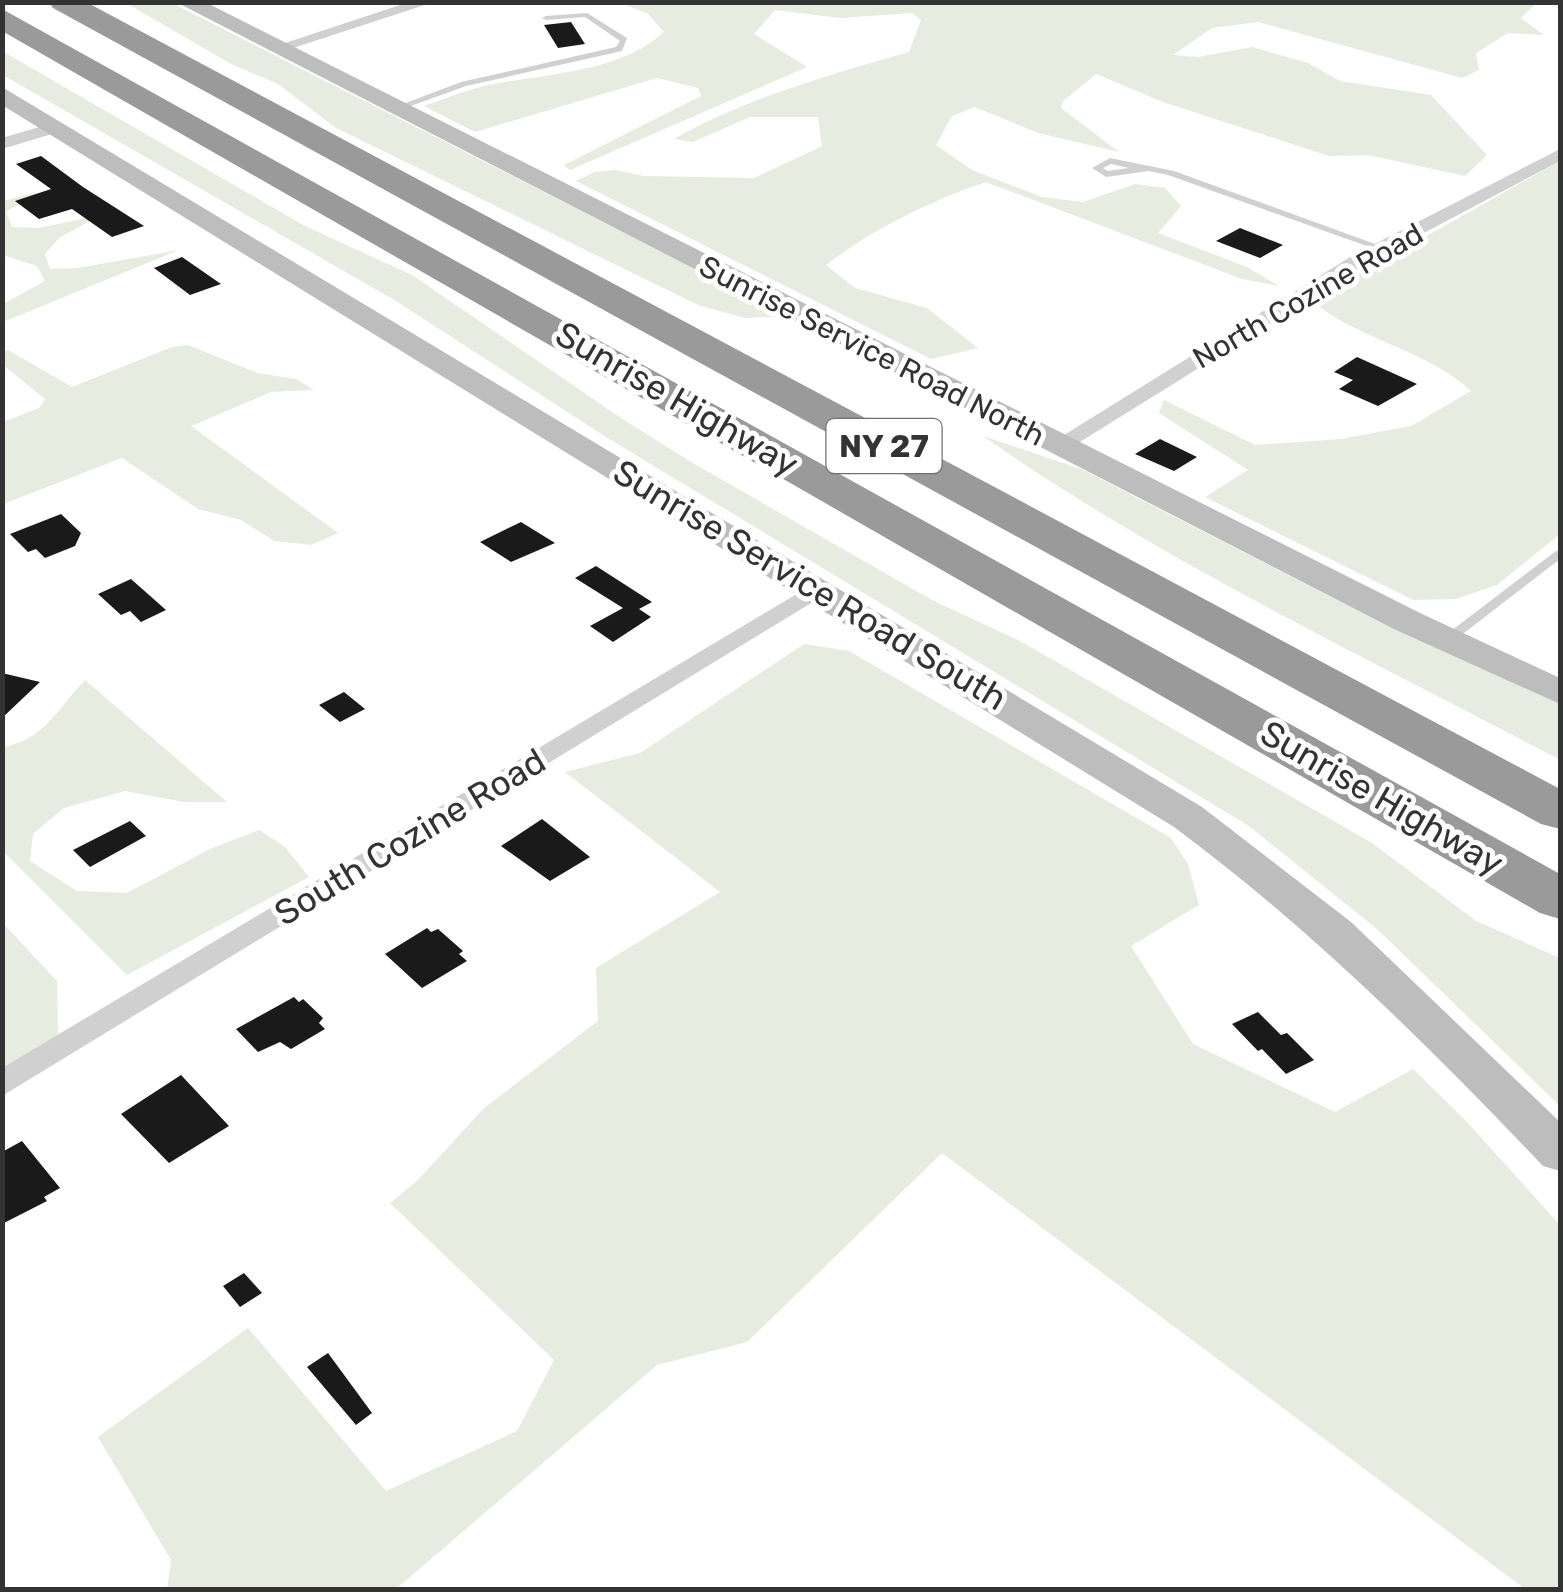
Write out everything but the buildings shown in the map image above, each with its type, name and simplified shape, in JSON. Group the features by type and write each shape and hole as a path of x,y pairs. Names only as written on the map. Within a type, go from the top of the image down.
{"highway":[{"name":"Sunrise Highway","path":"62,2 1560,811"},
{"path":"90,2 152,50"},
{"name":"Sunrise Highway","path":"2,18 1560,900"},
{"path":"2,32 130,90"}],"street":[{"name":"Sunrise Service Road North","path":"186,2 1446,641 1560,692"},
{"path":"275,49 427,2"},
{"name":"Sunrise Service Road South","path":"2,94 1112,768 1261,868 1330,924 1402,991 1560,1152"},
{"path":"2,144 56,126"},
{"name":"North Cozine Road","path":"1059,446 1381,248 1560,154"},
{"name":"South Cozine Road","path":"2,1084 817,589"}],"lane":[{"path":"394,110 464,84 619,50 624,40 588,16 572,13 546,18"},
{"path":"1140,168 1171,174 1381,248"},
{"path":"1446,641 1560,554"}],"shaded area":[{"path":"126,3 172,3 788,316 745,318 698,305 336,128 278,84 231,64"},
{"path":"620,3 1536,3 1521,18 1544,35 1508,33 1476,53 1479,70 1462,78 1258,22 1212,28 1173,55 1198,57 1252,47 1308,63 1340,81 1431,95 1487,155 1465,176 1368,155 1329,156 1163,102 1096,74 1063,101 1061,108 1119,152 1038,133 975,107 952,116 936,145 972,170 1042,197 1083,202 1135,184 1165,188 1181,206 1158,233 1247,267 1279,286 1242,279 986,182 903,217 826,265 855,288 927,308 978,348 931,359 576,181 595,172 615,170 644,176 754,178 822,146 818,117 750,117 693,142 674,139 759,100 909,52 921,20 912,13 841,18 775,10 754,34 807,67 570,170 564,165 701,96 698,88 657,78 475,132 424,106 484,86 603,64 646,46 664,32 647,13"},
{"path":"2,51 305,226 412,275 691,462 932,600 1020,641 1372,843 1476,921 1560,958 1560,1106 1377,929 1249,826 606,437 396,301 3,75"},
{"path":"1560,161 1560,534 1497,585 1456,599 1413,600 1205,497 1248,470 1159,413 1164,400 1255,445 1341,439 1411,426 1471,391 1435,366 1317,305 1332,289"},
{"path":"38,192 6,212 12,227 39,228 101,215 59,238 45,254 50,269 78,268 179,250 3,322 3,304 45,281 37,266 3,255 3,201"},
{"path":"188,345 257,373 296,379 314,390 271,392 191,426 338,533 311,545 274,541 241,520 198,509 122,458 3,504 3,422 39,408 45,399 3,365 3,352 8,350 72,387 172,347"},
{"path":"983,436 1081,469 1339,601 1560,704 1560,760 1194,567 1122,526"},
{"path":"804,644 849,651 1171,838 1188,864 1199,905 1131,946 1193,1044 1335,1112 1413,1069 1560,1225 1560,1589 1525,1589 942,1153 747,1342 657,1365 396,1589 167,1589 171,1560 98,1437 248,1328 386,1491 517,1431 554,1360 390,1203 418,1180 484,1108 598,1021 596,968 720,892 565,772 640,753"},
{"path":"85,680 227,802 184,802 125,791 64,808 33,834 30,861 77,891 127,893 210,849 259,830 285,847 309,877 127,975 3,851 3,747 39,731"},
{"path":"2,922 57,981 58,1035 3,1067"}]}
